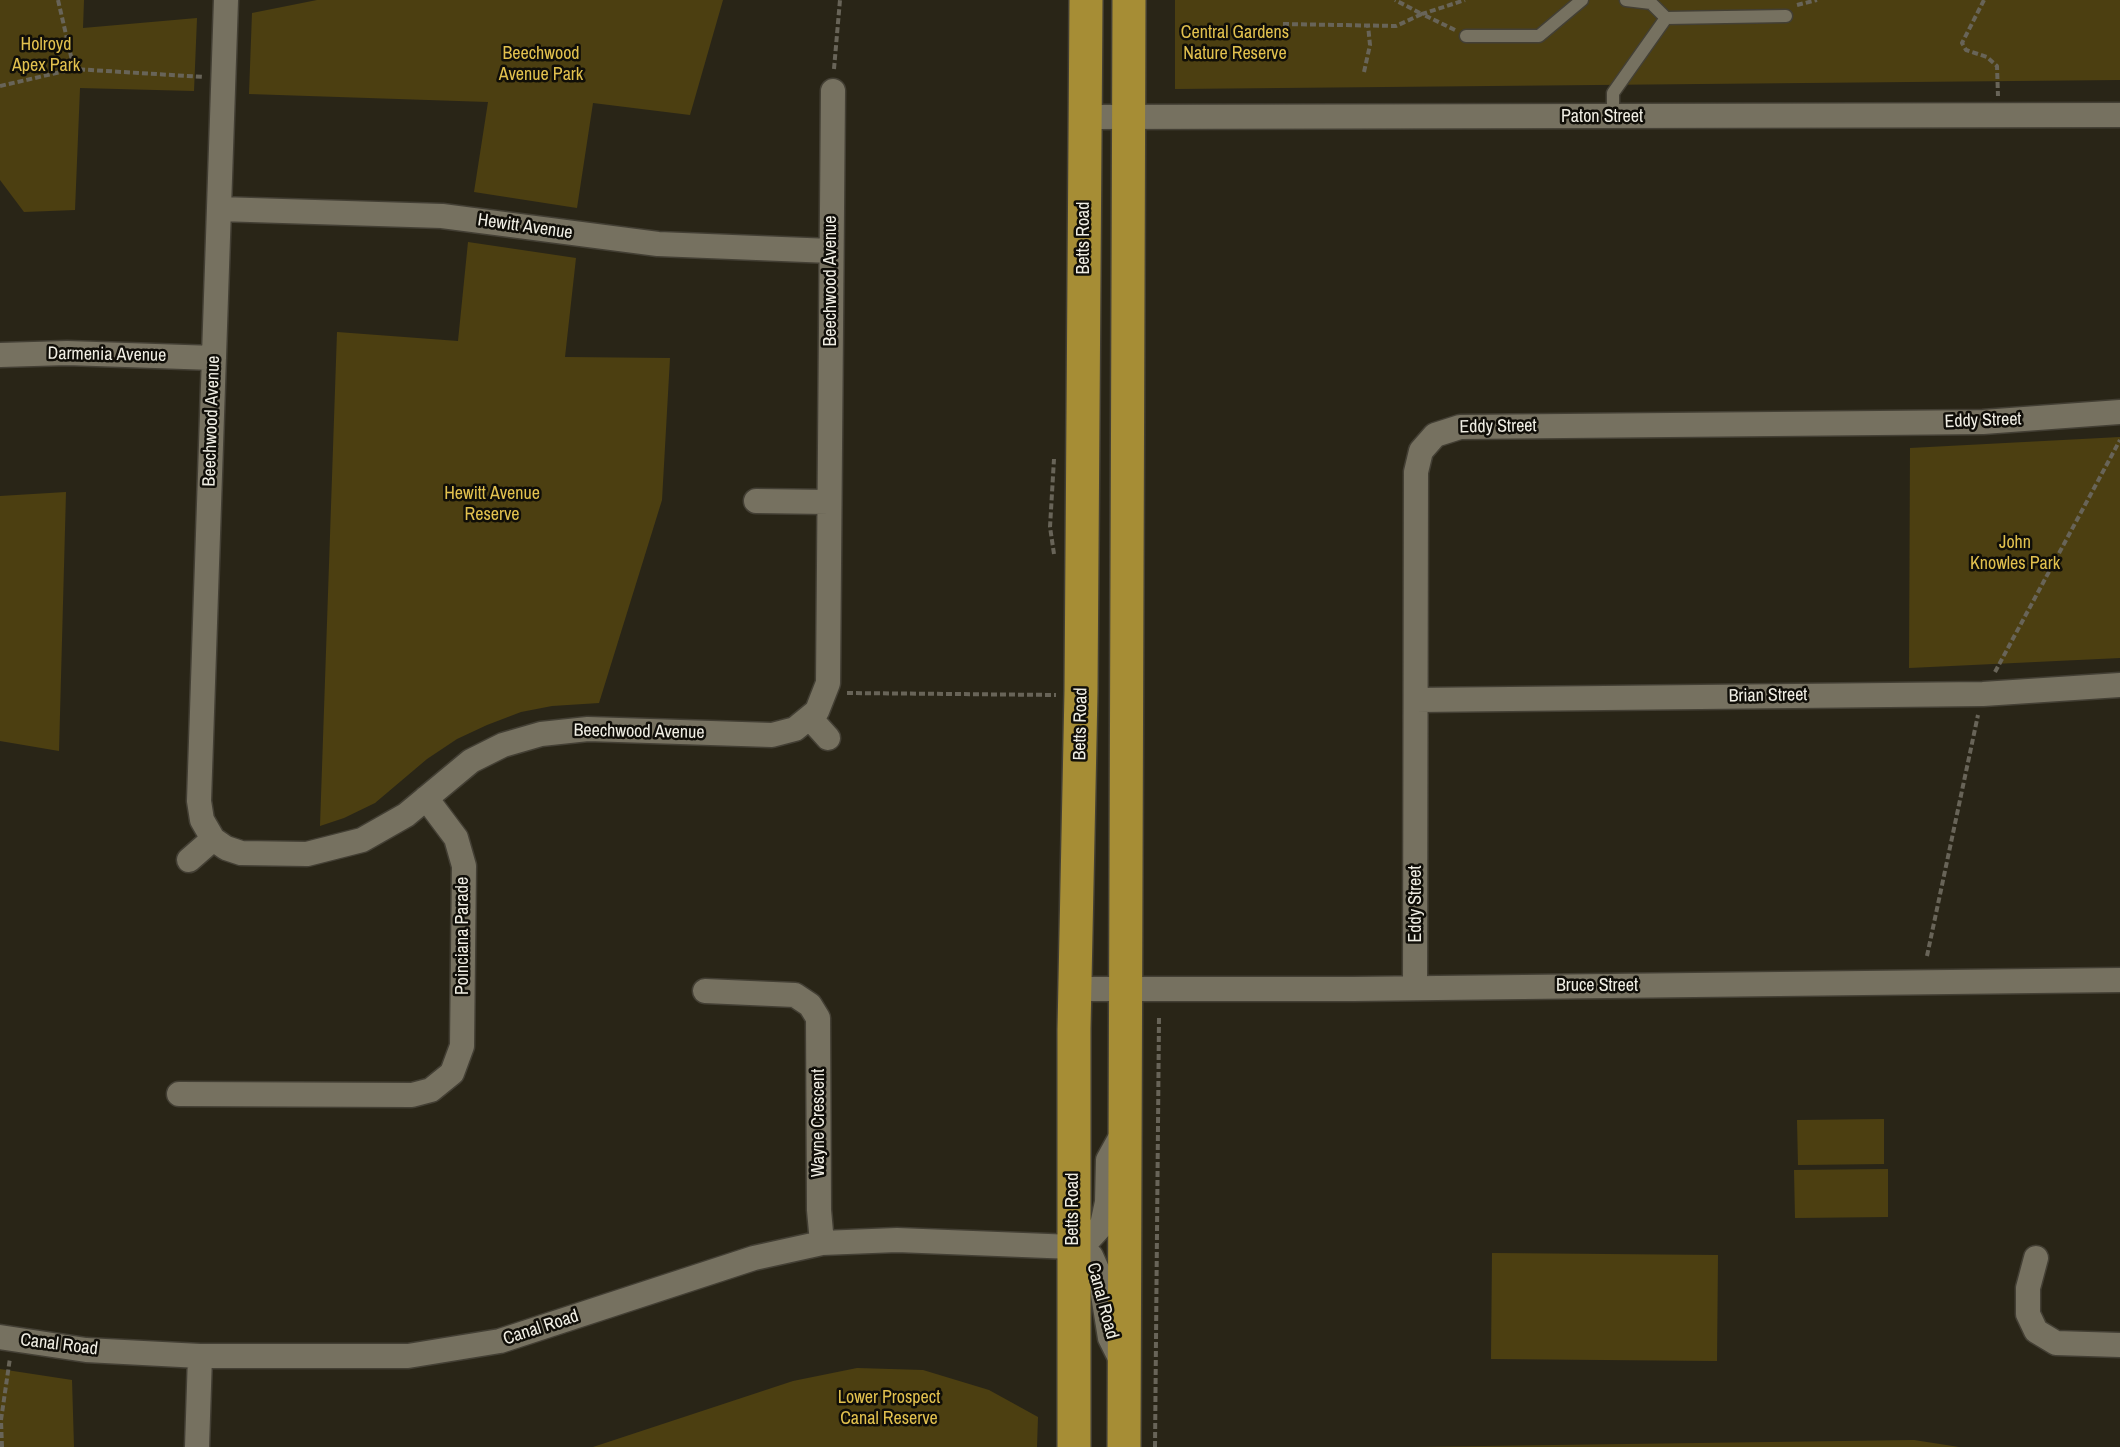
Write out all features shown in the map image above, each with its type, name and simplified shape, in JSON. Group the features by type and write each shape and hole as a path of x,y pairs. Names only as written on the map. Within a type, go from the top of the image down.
{"highway":[{"name":"Betts Road","path":"1074,1447 1075,989 1082,691 1086,0"},
{"path":"1124,1447 1129,0"}],"street":[{"name":"Beechwood Avenue","path":"226,0 199,801 202,820 213,839 226,848 242,853 308,854 343,847 380,832 471,761 503,745 541,734 588,729 772,735 795,729 810,718 822,703 825,693 830,502 833,91"},
{"name":"Paton Street","path":"1085,117 2120,115"},
{"name":"Hewitt Avenue","path":"219,209 442,216 647,243 831,251"},
{"name":"Darmenia Avenue","path":"0,355 61,353 214,358"},
{"name":"Eddy Street","path":"1415,987 1417,460 1427,442 1443,430 1460,427 1983,422 2120,412"},
{"path":"756,501 830,502"},
{"name":"Brian Street","path":"1416,700 1983,694 2120,685"},
{"path":"810,718 828,738"},
{"name":"Poinciana Parade","path":"179,1094 412,1095 453,1088 456,1065 462,1046 465,875 456,838 426,798"},
{"path":"189,860 213,839"},
{"name":"Bruce Street","path":"1075,989 2120,980"},
{"name":"Wayne Crescent","path":"705,991 786,994 816,1000 819,1024 819,1210 822,1243"},
{"name":"Canal Road","path":"1073,1247 1090,1238 1102,1226 1107,1202 1108,1160 1125,1130"},
{"name":"Canal Road","path":"7,1338 86,1350 200,1356 408,1356 453,1351 500,1341 754,1258 822,1243 888,1240 1073,1247 1085,1251 1095,1263 1102,1288 1110,1338 1124,1365"},
{"path":"2036,1258 2028,1288 2028,1305 2029,1319 2036,1331 2056,1343 2120,1346"},
{"path":"197,1447 200,1356"}],"lane":[{"path":"1466,36 1539,36 1582,0"},
{"path":"1626,0 1651,3 1666,18 1786,16"},
{"path":"1613,117 1613,93 1666,18"}],"path":[{"path":"58,0 74,69"},
{"path":"833,91 840,0"},
{"path":"1395,0 1466,36"},
{"path":"1283,24 1396,26 1422,14 1465,0"},
{"path":"1984,0 1962,43 1966,50 1987,57 1997,66 1999,116"},
{"path":"1364,72 1370,45 1368,25"},
{"path":"0,86 74,69 223,79"},
{"path":"1927,956 1983,694 2120,440"},
{"path":"825,693 1057,695"},
{"path":"1155,1447 1159,1018"},
{"path":"2,1447 1,1420 7,1338"}],"green space":[{"name":"Holroyd Apex Park","path":"0,0 84,0 83,28 197,18 194,91 80,88 75,210 24,212 0,180"},
{"name":"Beechwood Avenue Park","path":"317,0 723,0 690,115 593,103 577,208 474,192 488,102 249,94 252,13"},
{"name":"Central Gardens Nature Reserve","path":"1175,0 2120,0 2120,80 1175,89"},
{"name":"Hewitt Avenue Reserve","path":"468,242 576,258 565,357 670,358 662,500 599,703 552,706 521,712 487,725 457,739 427,759 375,803 344,818 320,826 337,332 458,341"},
{"name":"John Knowles Park","path":"2120,437 2120,658 1909,668 1910,448"},
{"path":"66,492 59,751 0,741 0,496"},
{"path":"1884,1119 1884,1164 1798,1165 1797,1120"},
{"path":"1888,1169 1888,1217 1795,1218 1794,1170"},
{"path":"1492,1253 1718,1255 1717,1361 1491,1359"},
{"name":"Lower Prospect Canal Reserve","path":"857,1368 923,1370 989,1390 1038,1417 1037,1447 593,1447 793,1381"},
{"path":"0,1369 72,1380 74,1447 0,1447"},
{"path":"1914,1440 1959,1447 1411,1447"}]}
